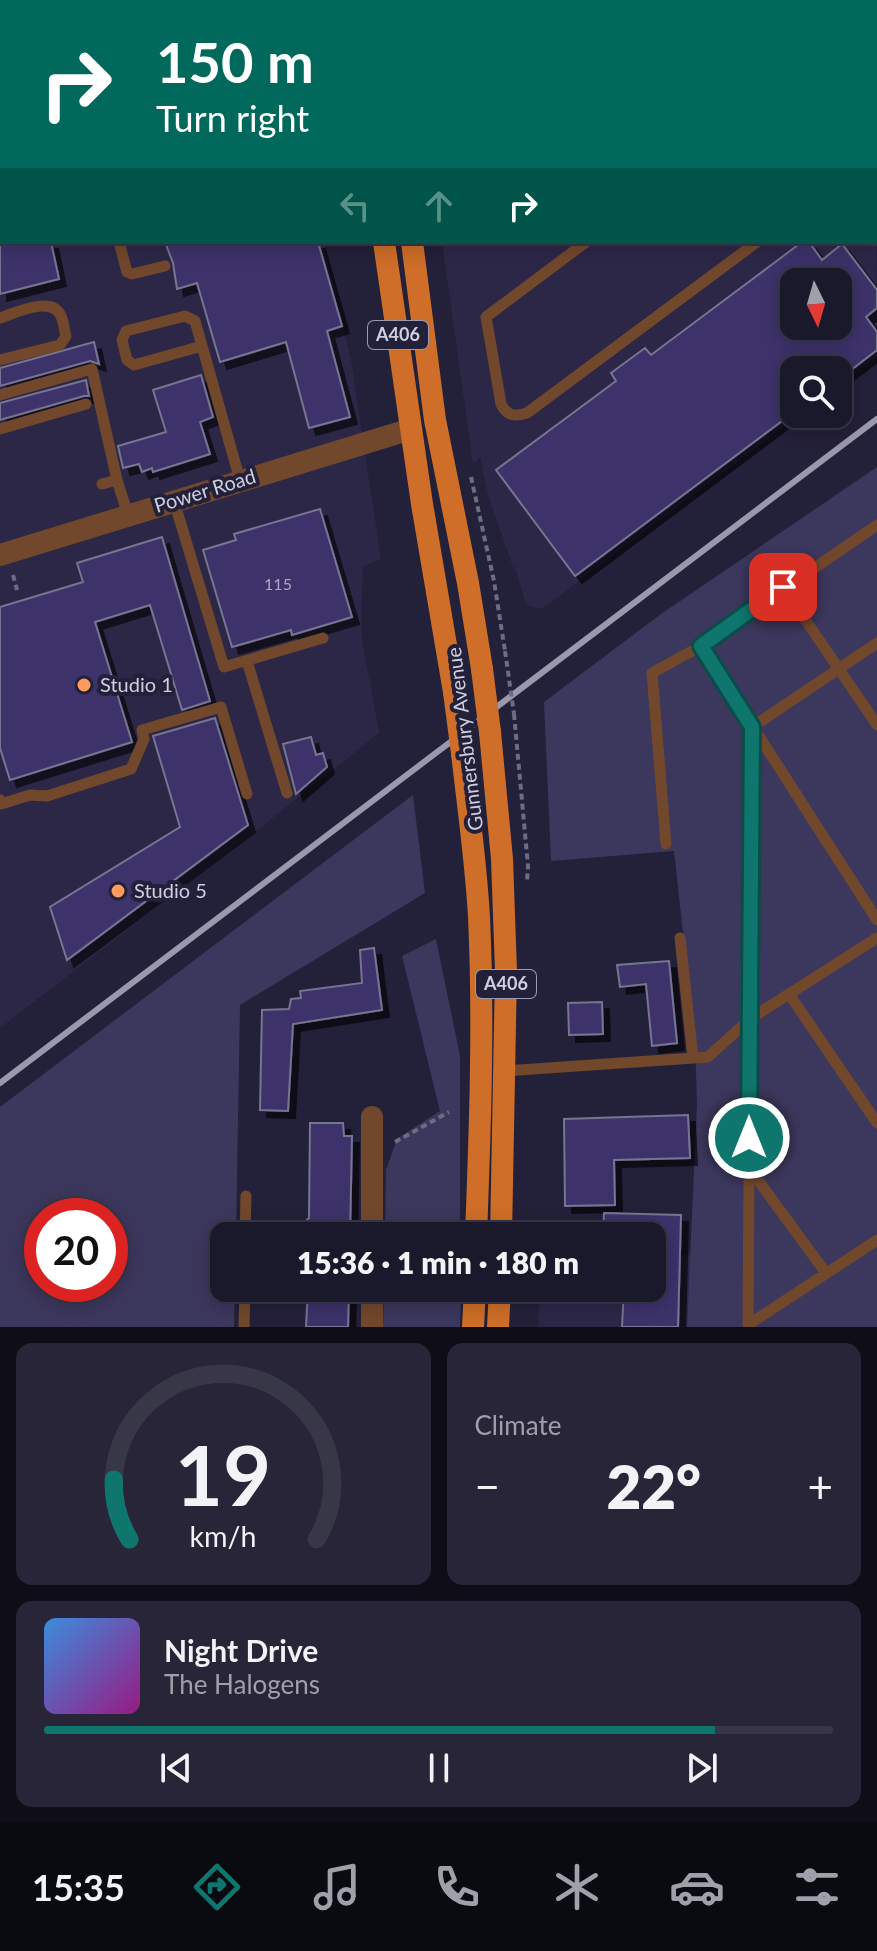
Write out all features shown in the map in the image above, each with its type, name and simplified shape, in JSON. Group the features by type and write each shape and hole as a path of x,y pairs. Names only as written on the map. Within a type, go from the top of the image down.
{"highway":[{"name":"Gunnersbury Avenue","path":"384,244 454,692 475,862 482,1073 477,1222"},
{"name":"Gunnersbury Avenue","path":"412,244 435,420 482,669 502,859 506,955 501,1222"},
{"path":"473,1327 474,1302"},
{"path":"500,1302 501,1322"}],"street":[{"name":"Power Road","path":"0,555 411,429"},
{"path":"372,1117 372,1222"},
{"path":"372,1302 372,1327"}],"lane":[{"path":"120,244 127,272 132,274 165,266"},
{"path":"583,244 486,317 501,404 505,412 512,416 527,413 754,244"},
{"path":"0,318 35,307 54,309 60,314 66,336 60,345 0,360"},
{"path":"202,346 134,365 127,360 122,340 126,331 185,316 195,321 240,480"},
{"path":"0,395 92,369 128,515"},
{"path":"0,429 86,404"},
{"path":"102,484 117,480"},
{"path":"174,501 224,667 323,638"},
{"path":"666,844 652,673 701,646 877,525"},
{"path":"783,587 877,725"},
{"path":"752,727 877,643"},
{"path":"701,646 877,920"},
{"path":"247,661 287,793"},
{"path":"0,800 1,804 30,795 47,796 131,769 144,739 142,730 221,707 247,794"},
{"path":"748,1326 752,727"},
{"path":"680,938 693,1058"},
{"path":"503,1071 708,1057 750,1019 877,938"},
{"path":"789,994 877,1123"},
{"path":"749,1168 826,1273"},
{"path":"245,1222 246,1196"},
{"path":"748,1326 877,1240"},
{"path":"244,1327 245,1302"}],"path":[{"path":"477,503 514,714"},
{"path":"13,575 17,590"},
{"path":"373,1155 449,1112"}],"shaded area":[{"path":"0,244 323,244 351,360 381,559 363,566 361,617 379,733 0,1028"},
{"path":"442,244 876,244 877,357 852,376 852,356 780,356 780,428 782,428 542,609 526,605 488,495 480,457 473,464"},
{"path":"877,467 877,1327 687,1327 697,1103 695,1042 674,851 551,861 544,702 661,614"},
{"path":"413,795 425,893 240,1005 236,1222 210,1222 210,1302 235,1302 234,1327 0,1327 0,1107"},
{"path":"436,939 460,1056 460,1222 385,1222 386,1170 397,1139 440,1111 402,956"},
{"path":"666,1253 691,1255 687,1327 538,1327 539,1302 666,1302"},
{"path":"384,1302 461,1302 460,1327 383,1327"}],"building":[{"path":"0,244 51,244 59,279 0,294"},
{"path":"166,244 319,244 342,326 327,331 350,417 309,428 286,342 220,362 197,283 177,289 173,263"},
{"path":"799,244 810,244 822,260 842,244 877,290 877,308 866,317 877,332 877,350 852,369 852,356 780,356 780,422 575,576 496,470 616,381 611,373 645,348 651,355"},
{"path":"94,342 99,364 90,361 0,386 0,368"},
{"path":"201,375 213,417 200,422 210,454 153,472 152,468 142,472 139,464 123,468 118,446 166,432 153,390"},
{"path":"86,380 89,396 0,420 0,403"},
{"path":"320,509 352,617 292,635 291,630 232,647 203,550 236,540 234,534"},
{"path":"162,537 210,701 182,710 150,605 95,622 132,742 10,780 0,748 0,607 83,582 77,563"},
{"path":"215,718 248,825 67,960 50,907 180,827 153,736"},
{"path":"311,737 316,755 323,753 327,767 296,794 283,744"},
{"path":"374,948 382,1010 293,1024 288,1111 260,1110 262,1010 289,1009 291,999 301,998 300,991 362,983 360,950"},
{"path":"669,961 677,1043 652,1046 646,984 620,987 617,965"},
{"path":"602,1002 603,1034 569,1035 568,1003"},
{"path":"688,1115 690,1158 614,1160 615,1205 565,1206 564,1119"},
{"path":"310,1123 343,1123 344,1136 352,1136 350,1222 305,1222 309,1218"},
{"path":"604,1213 681,1215 678,1327 622,1327 623,1302 666,1302 666,1222 604,1222"},
{"path":"307,1302 349,1302 348,1327 306,1327"}],"railway":[{"path":"0,1083 877,419"}],"place":[{"name":"Studio 1","path":"84,685"},
{"name":"Studio 5","path":"118,891"}],"route":[{"path":"749,1138 752,727 701,646 783,587"}]}
